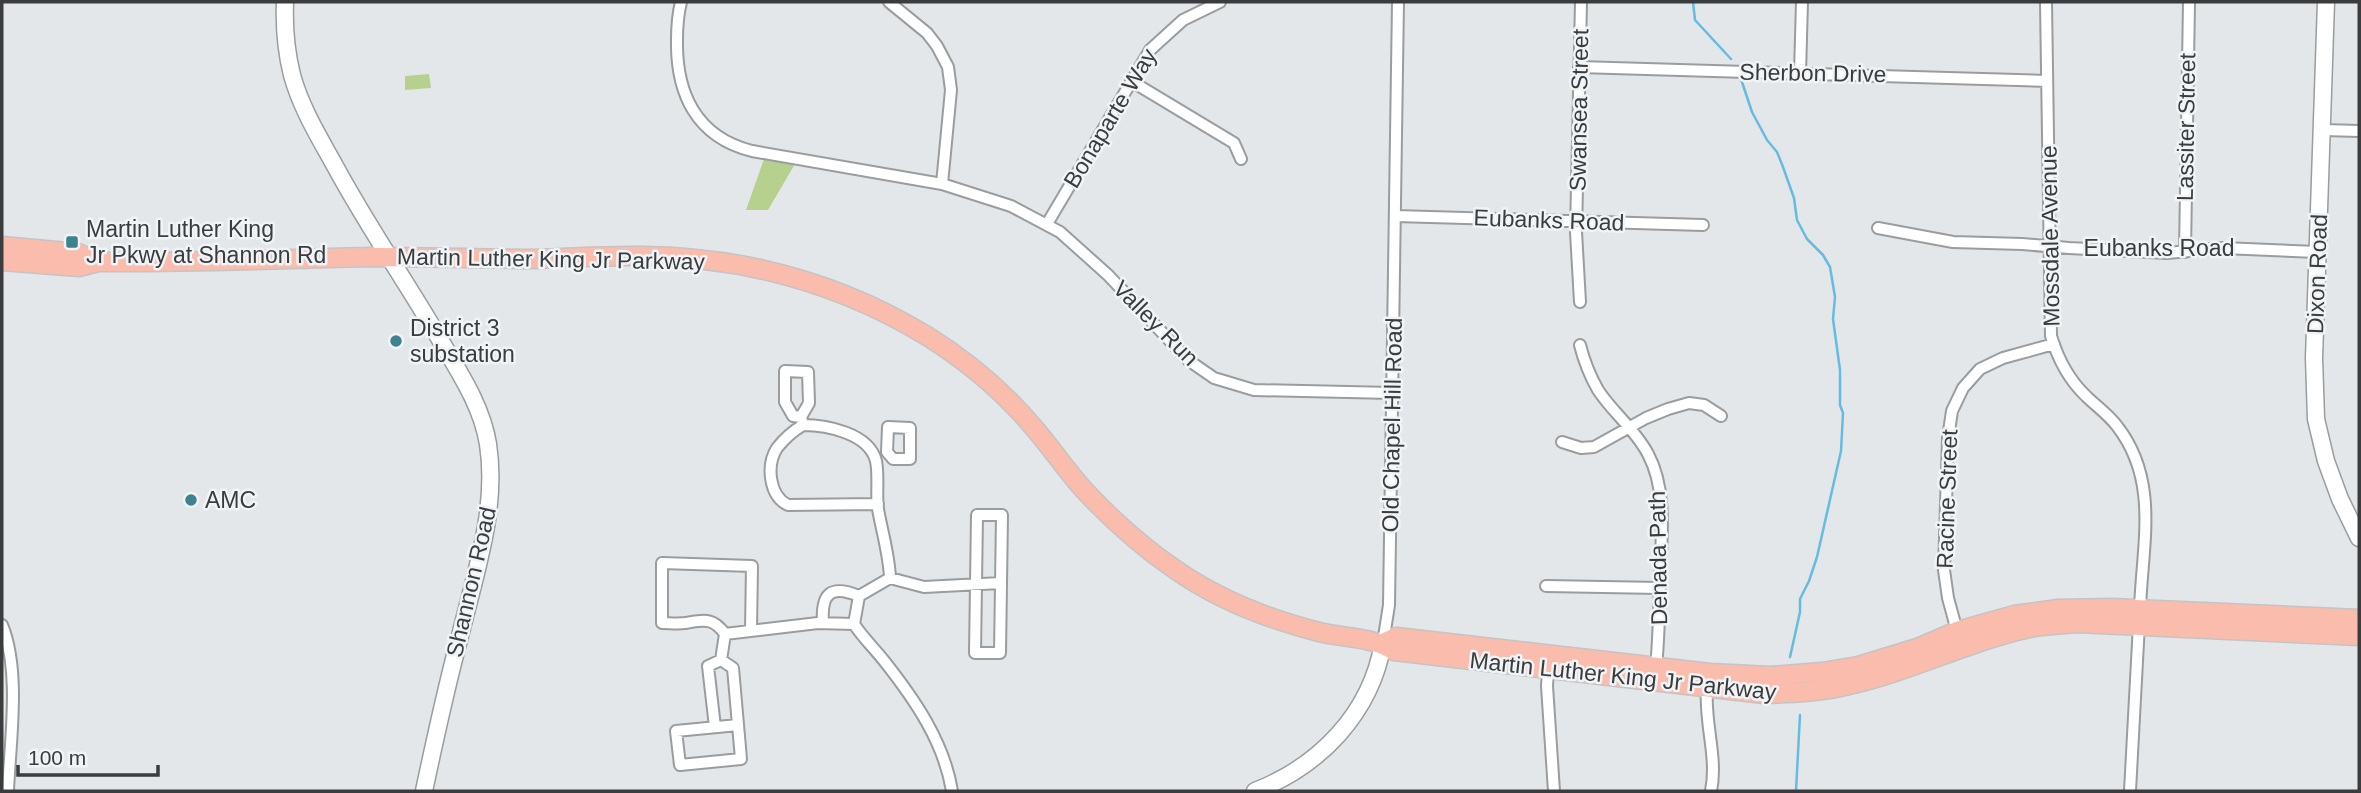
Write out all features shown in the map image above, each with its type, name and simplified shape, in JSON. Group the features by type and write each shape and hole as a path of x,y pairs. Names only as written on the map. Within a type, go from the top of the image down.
{"main road":[{"name":"Martin Luther King Jr Parkway","path":"2,246 78,253 99,262"},
{"name":"Martin Luther King Jr Parkway","path":"2,261 79,267 99,262 389,257 682,257 720,260 788,275 838,291 929,337 976,371 1015,406 1081,487 1111,518 1179,572 1224,599 1254,612 1321,633 1383,643 1394,651 1764,694 1808,692 1850,685 2034,627 2140,617 2359,619"},
{"name":"Martin Luther King Jr Parkway","path":"1383,643 1396,637 1725,675 1771,676 1822,672 1882,660 1957,631 2034,611 2079,608 2140,617 2359,636"}],"street":[{"name":"Shannon Road","path":"285,2 287,53 302,103 347,189 422,309 477,406 487,437 490,464 489,508 424,791"},
{"name":"Valley Run","path":"681,2 677,23 680,82 694,112 706,127 730,144 763,153 942,184 1002,203 1047,224 1077,246 1188,360 1214,378 1254,390 1392,393"},
{"path":"889,2 927,33 948,67 951,90 942,184"},
{"name":"Bonaparte Way","path":"1047,224 1150,50 1191,15 1220,2"},
{"name":"Old Chapel Hill Road","path":"1263,790 1311,761 1346,726 1369,690 1379,665 1383,643 1389,605 1398,2"},
{"name":"Swansea Street","path":"1580,302 1576,221 1581,2"},
{"path":"1800,73 1802,2"},
{"name":"Mossdale Avenue","path":"2046,2 2049,303 2054,344 2072,380 2117,426 2140,468 2146,504 2130,791"},
{"name":"Lassiter Street","path":"2185,252 2189,2"},
{"name":"Dixon Road","path":"2326,2 2314,358 2316,419 2326,461 2352,508 2359,538"},
{"name":"Sherbon Drive","path":"1579,67 2047,80"},
{"path":"1130,81 1234,143 1241,159"},
{"path":"2323,130 2359,131"},
{"name":"Eubanks Road","path":"1395,216 1703,225"},
{"name":"Eubanks Road","path":"1878,228 1953,242 2166,253 2223,248 2317,252"},
{"name":"Racine Street","path":"1957,631 1944,570 1948,438 1952,411 1963,388 1980,369 2003,358 2054,344"},
{"name":"Denada Path","path":"1580,345 1599,391 1630,427 1648,455 1659,491 1660,588 1656,667"},
{"path":"1562,442 1581,448 1594,447 1668,409 1689,403 1704,405 1721,416"},
{"path":"878,504 788,505 777,497 771,480 772,460 781,443 802,421 846,433 866,445 875,457 878,504 889,558 890,578"},
{"path":"875,457 887,452"},
{"path":"977,515 1002,515 1001,583 1000,653 975,653 977,515"},
{"path":"722,660 725,634 715,622 709,619 662,623 663,563 752,566 751,630"},
{"path":"952,791 941,751 918,707 854,624 859,596 890,578 924,587 1001,583"},
{"path":"1546,586 1660,588"},
{"path":"823,623 823,600 827,595 846,591 859,596"},
{"path":"725,634 823,623 854,624"},
{"path":"2,625 9,646 12,682 8,791"},
{"path":"722,660 733,668 741,759 680,765 676,731 738,725"},
{"path":"715,727 708,666 722,660"},
{"path":"1548,670 1555,791"},
{"path":"1707,688 1706,720 1713,763 1711,791"}],"green space":[{"path":"429,74 431,88 405,90 405,76"},
{"path":"764,159 795,164 768,210 746,210"}],"waterway":[{"path":"1693,2 1695,20 1731,59"},
{"path":"1741,79 1752,112 1767,140 1777,152 1783,167 1794,198 1797,220 1807,239 1823,255 1830,267 1835,297 1833,319 1840,370 1840,405 1843,413 1841,451 1817,557 1800,599 1800,612 1790,657"},
{"path":"1796,791 1800,715"}],"place":[{"name":"Martin Luther King Jr Pkwy at Shannon Rd","path":"72,242"},
{"name":"District 3 substation","path":"396,341"},
{"name":"AMC","path":"191,500"}]}
